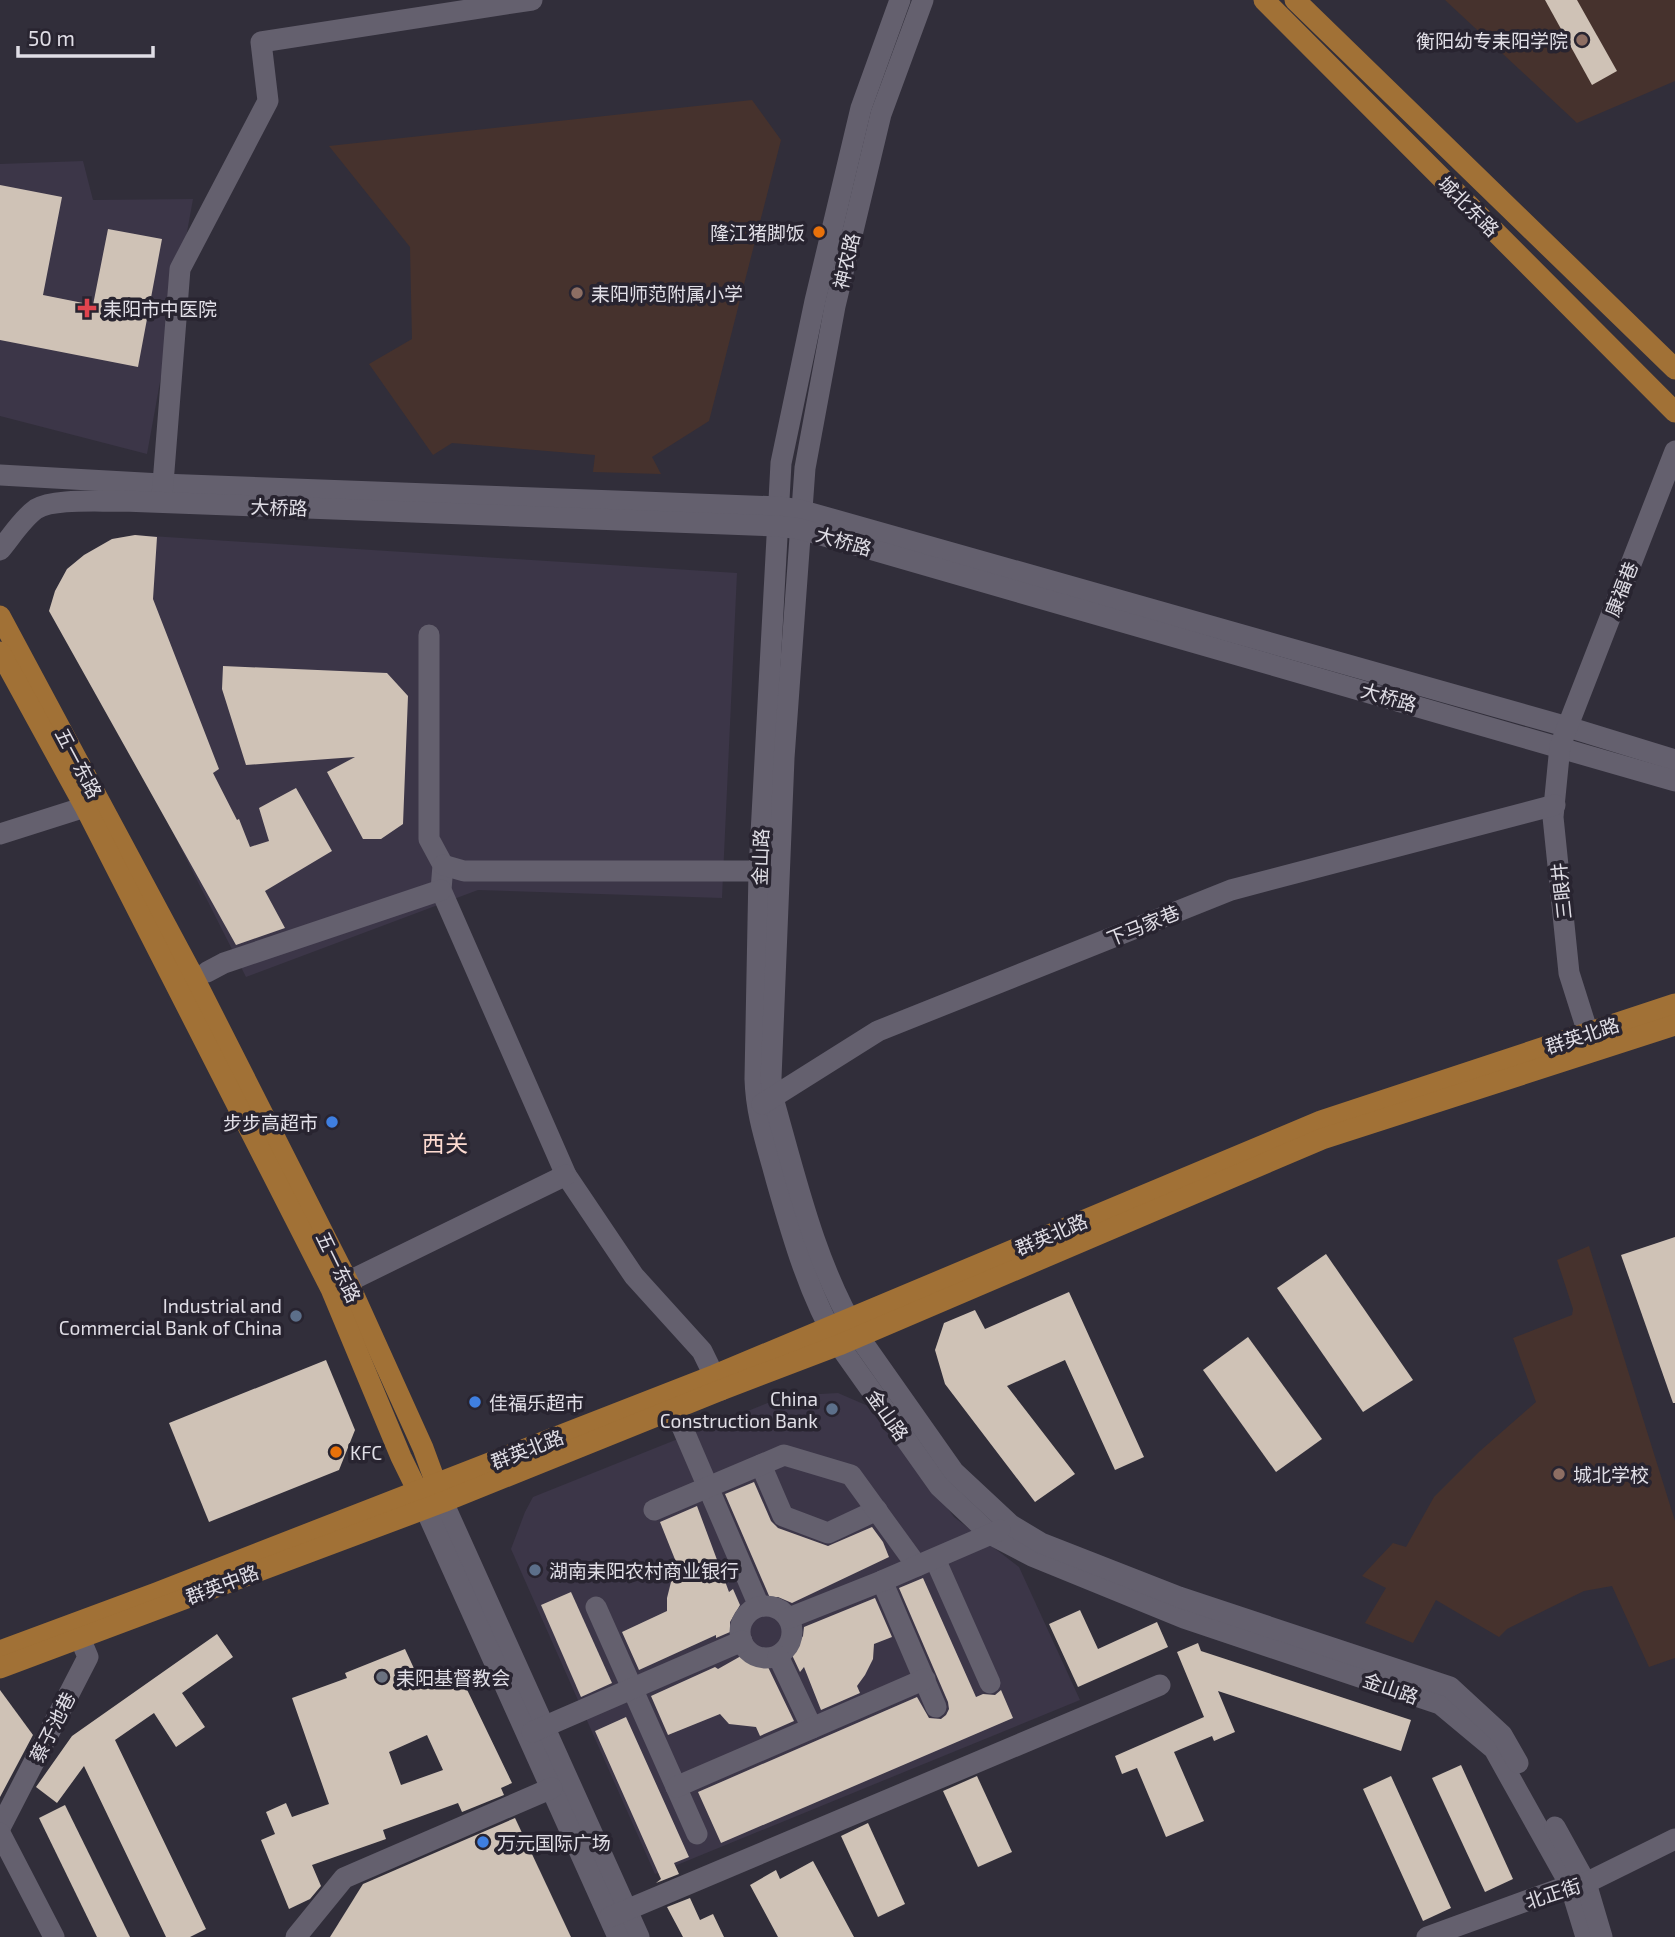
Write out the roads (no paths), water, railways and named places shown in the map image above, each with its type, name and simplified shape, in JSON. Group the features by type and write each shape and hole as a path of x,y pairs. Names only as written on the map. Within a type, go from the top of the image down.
{"main road":[{"name":"城北东路","path":"1264,0 1675,412"},
{"name":"城北东路","path":"1294,0 1675,369"},
{"name":"五一东路","path":"0,616 191,974 340,1286"},
{"name":"五一东路","path":"0,652 340,1286 423,1448 430,1496"},
{"name":"群英北路","path":"844,1332 1321,1121 1675,1004"},
{"name":"群英北路","path":"430,1496 718,1383 1322,1139 1675,1025"},
{"name":"群英中路","path":"0,1668 77,1631 430,1496"},
{"name":"群英中路","path":"0,1651 77,1631"}],"street":[{"path":"162,493 180,269 268,101 261,42 532,0"},
{"name":"神农路","path":"778,516 781,463 815,301 861,108 900,0"},
{"name":"神农路","path":"800,519 805,468 835,306 881,114 923,0"},
{"name":"康福巷","path":"1564,737 1675,451"},
{"name":"大桥路","path":"0,475 162,493 778,516 800,519 1564,737 1675,761"},
{"name":"大桥路","path":"0,550 39,507 123,500 162,493"},
{"name":"金山路","path":"778,516 759,872 764,1103 844,1332 939,1486 990,1534 1032,1556 1184,1618 1440,1704 1494,1748 1578,1884 1587,1937"},
{"name":"金山路","path":"764,1103 771,1078 784,758 800,519"},
{"path":"429,635 429,839 443,865 441,890 566,1175 634,1276 702,1351 718,1383"},
{"name":"大桥路","path":"1564,737 1675,781"},
{"name":"三眼井","path":"1564,737 1553,817 1569,973 1588,1033"},
{"name":"下马家巷","path":"764,1103 877,1031 1231,890 1555,805"},
{"path":"0,834 85,807"},
{"path":"443,865 464,871 759,872"},
{"path":"207,972 224,963 441,890"},
{"path":"340,1286 566,1175"},
{"name":"金山路","path":"844,1332 954,1472 1011,1525 1041,1543 1179,1597 1450,1687 1502,1735 1602,1937"},
{"path":"671,1401 759,1606"},
{"path":"654,1510 784,1455 851,1475 877,1510 926,1563 990,1683"},
{"path":"761,1465 783,1516 828,1533 877,1510"},
{"name":"五一东路","path":"430,1496 618,1914 618,1937"},
{"path":"789,1618 926,1563 1011,1525"},
{"path":"882,1581 936,1707"},
{"path":"759,1606 775,1606 789,1618 793,1633 791,1641 778,1656 756,1656 748,1651 742,1641 740,1626 743,1618 759,1606"},
{"path":"596,1607 697,1833"},
{"name":"蔡子池巷","path":"0,1830 88,1657 77,1631"},
{"path":"536,1730 742,1641"},
{"path":"778,1656 812,1728"},
{"path":"676,1787 925,1679"},
{"path":"618,1914 1160,1685"},
{"name":"五一东路","path":"536,1730 552,1788 618,1914 639,1937"},
{"path":"296,1937 344,1878 552,1788"},
{"path":"0,1830 54,1937"},
{"name":"北正街","path":"1427,1937 1578,1884 1675,1839"}],"place":[{"name":"衡阳幼专耒阳学院","path":"1582,40"},
{"name":"隆江猪脚饭","path":"819,232"},
{"name":"耒阳师范附属小学","path":"577,293"},
{"name":"耒阳市中医院","path":"87,308"},
{"name":"步步高超市","path":"332,1122"},
{"name":"Industrial and Commercial Bank of China","path":"296,1316"},
{"name":"佳福乐超市","path":"475,1402"},
{"name":"China Construction Bank","path":"832,1409"},
{"name":"KFC","path":"336,1452"},
{"name":"城北学校","path":"1559,1474"},
{"name":"湖南耒阳农村商业银行","path":"535,1570"},
{"name":"耒阳基督教会","path":"382,1677"},
{"name":"万元国际广场","path":"483,1842"}],"district":[{"name":"西关","path":"445,1143"}]}
